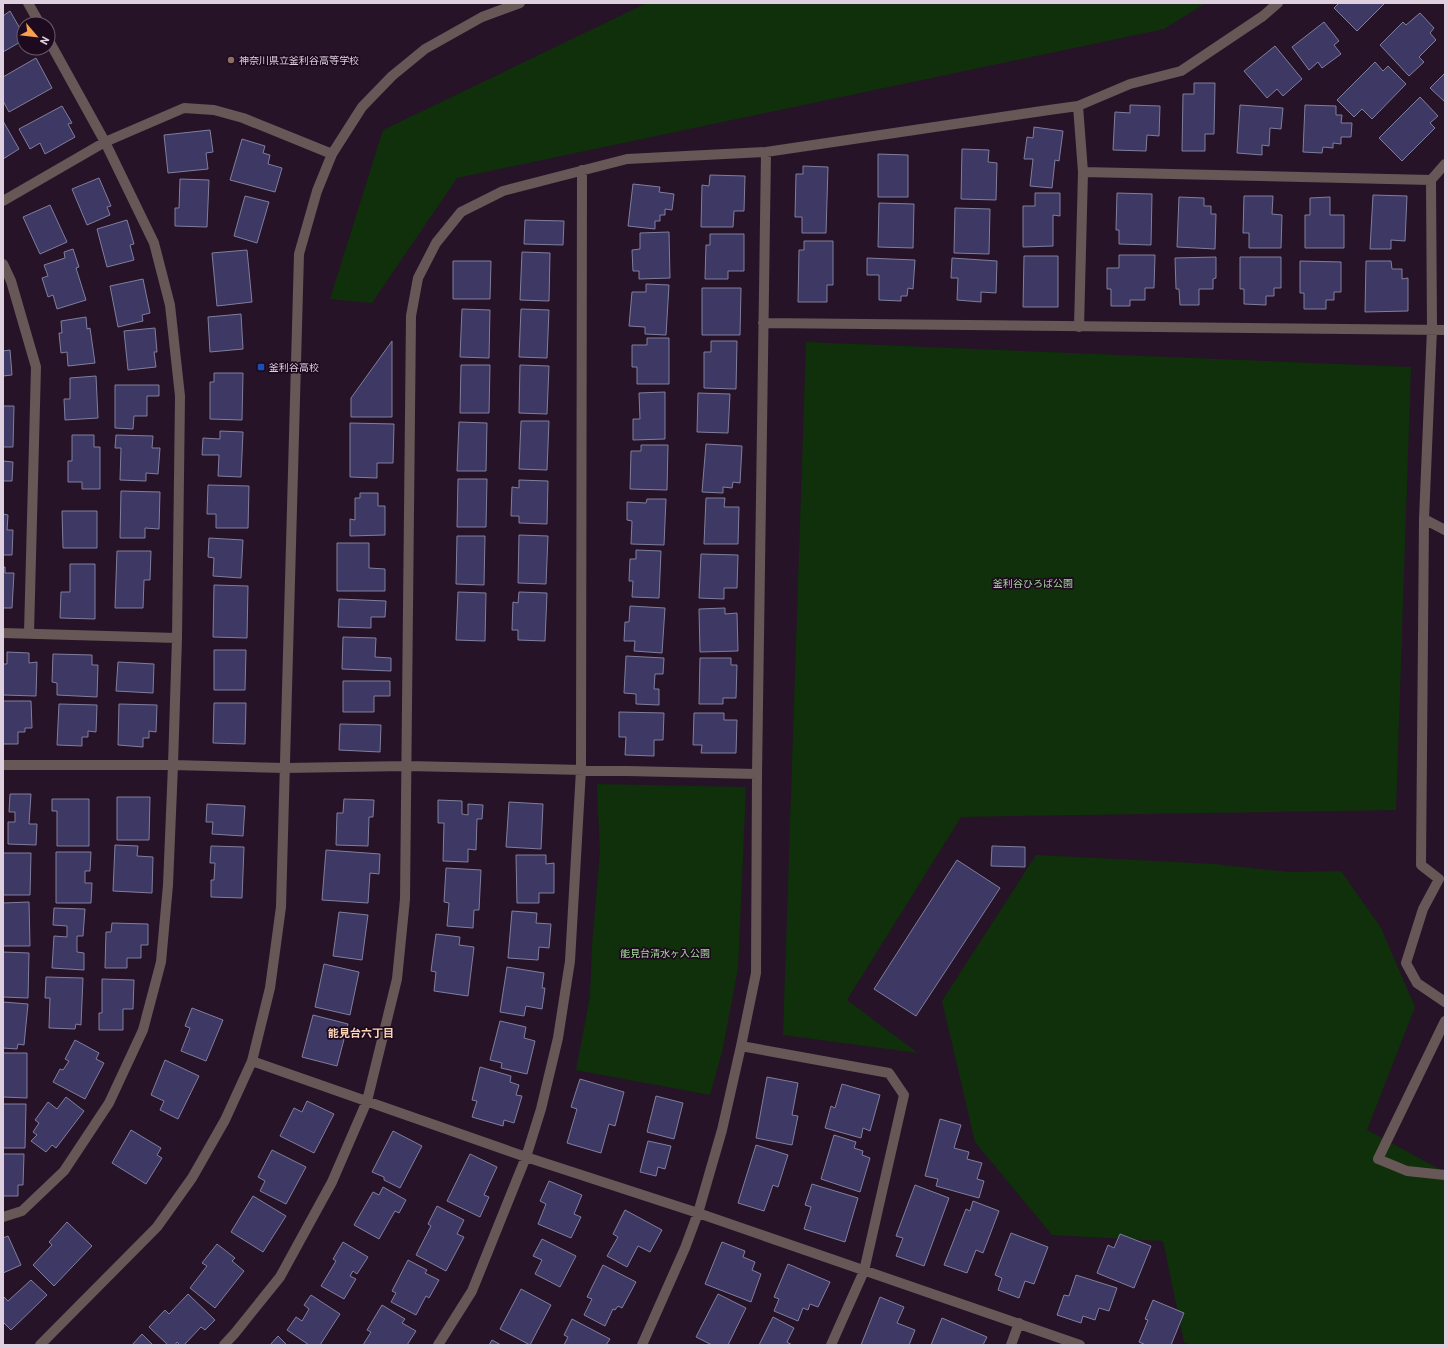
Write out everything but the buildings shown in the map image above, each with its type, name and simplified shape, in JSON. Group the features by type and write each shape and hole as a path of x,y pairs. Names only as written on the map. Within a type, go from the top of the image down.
{"street":[{"path":"28,3 35,16"},
{"path":"40,1345 157,1227 196,1172 225,1120 252,1061 270,988 281,907 299,254 317,191 332,154 362,107 392,76 425,49 482,17 520,3"},
{"path":"224,1345 236,1333 280,1277 332,1182 367,1102 397,979 405,899 411,316 418,278 436,244 460,212 503,191 627,159 766,152 1078,106 1130,84 1181,71 1278,3"},
{"path":"3,1217 22,1211 64,1171 109,1103 143,1030 161,962 168,885 177,638 180,396 170,305 154,243 105,142 56,53"},
{"path":"1078,106 1083,172 1079,327"},
{"path":"3,201 105,142 184,108 214,110 244,118 332,154"},
{"path":"642,1345 685,1248 698,1213 722,1130 742,1046 756,973 757,774 766,152"},
{"path":"1445,164 1431,180 1432,329 1424,519 1421,865 1442,880 1422,909 1406,963 1417,983 1445,1002"},
{"path":"438,1345 472,1291 526,1157 541,1109 558,1038 570,961 581,770 582,170"},
{"path":"1083,172 1431,180"},
{"path":"3,264 11,281 36,367 29,633"},
{"path":"763,323 1445,330"},
{"path":"1424,519 1445,530"},
{"path":"3,633 177,638"},
{"path":"3,765 173,765 285,768 407,766 757,774"},
{"path":"1445,1021 1378,1159 1407,1171 1445,1175"},
{"path":"742,1046 890,1073 904,1095 864,1271 831,1345"},
{"path":"252,1061 526,1157 698,1213 1080,1345"},
{"path":"1011,1345 1019,1323"}],"green space":[{"path":"647,3 1206,3 1164,29 457,178 372,303 330,299 383,130"},
{"name":"釜利谷ひろば公園","path":"806,342 1411,367 1396,810 961,817 847,1000 918,1053 783,1035"},
{"name":"能見台清水ヶ入公園","path":"597,784 746,787 738,969 722,1052 710,1095 576,1070 590,996 592,945 600,852"},
{"path":"1036,855 1214,864 1289,872 1341,871 1381,928 1415,1007 1367,1130 1445,1172 1445,1345 1191,1345 1184,1342 1163,1241 1052,1235 975,1142 942,1001"}],"place":[{"name":"神奈川県立釜利谷高等学校","path":"231,60"},
{"name":"釜利谷高校","path":"261,367"}],"district":[{"name":"能見台六丁目","path":"361,1033"}]}
